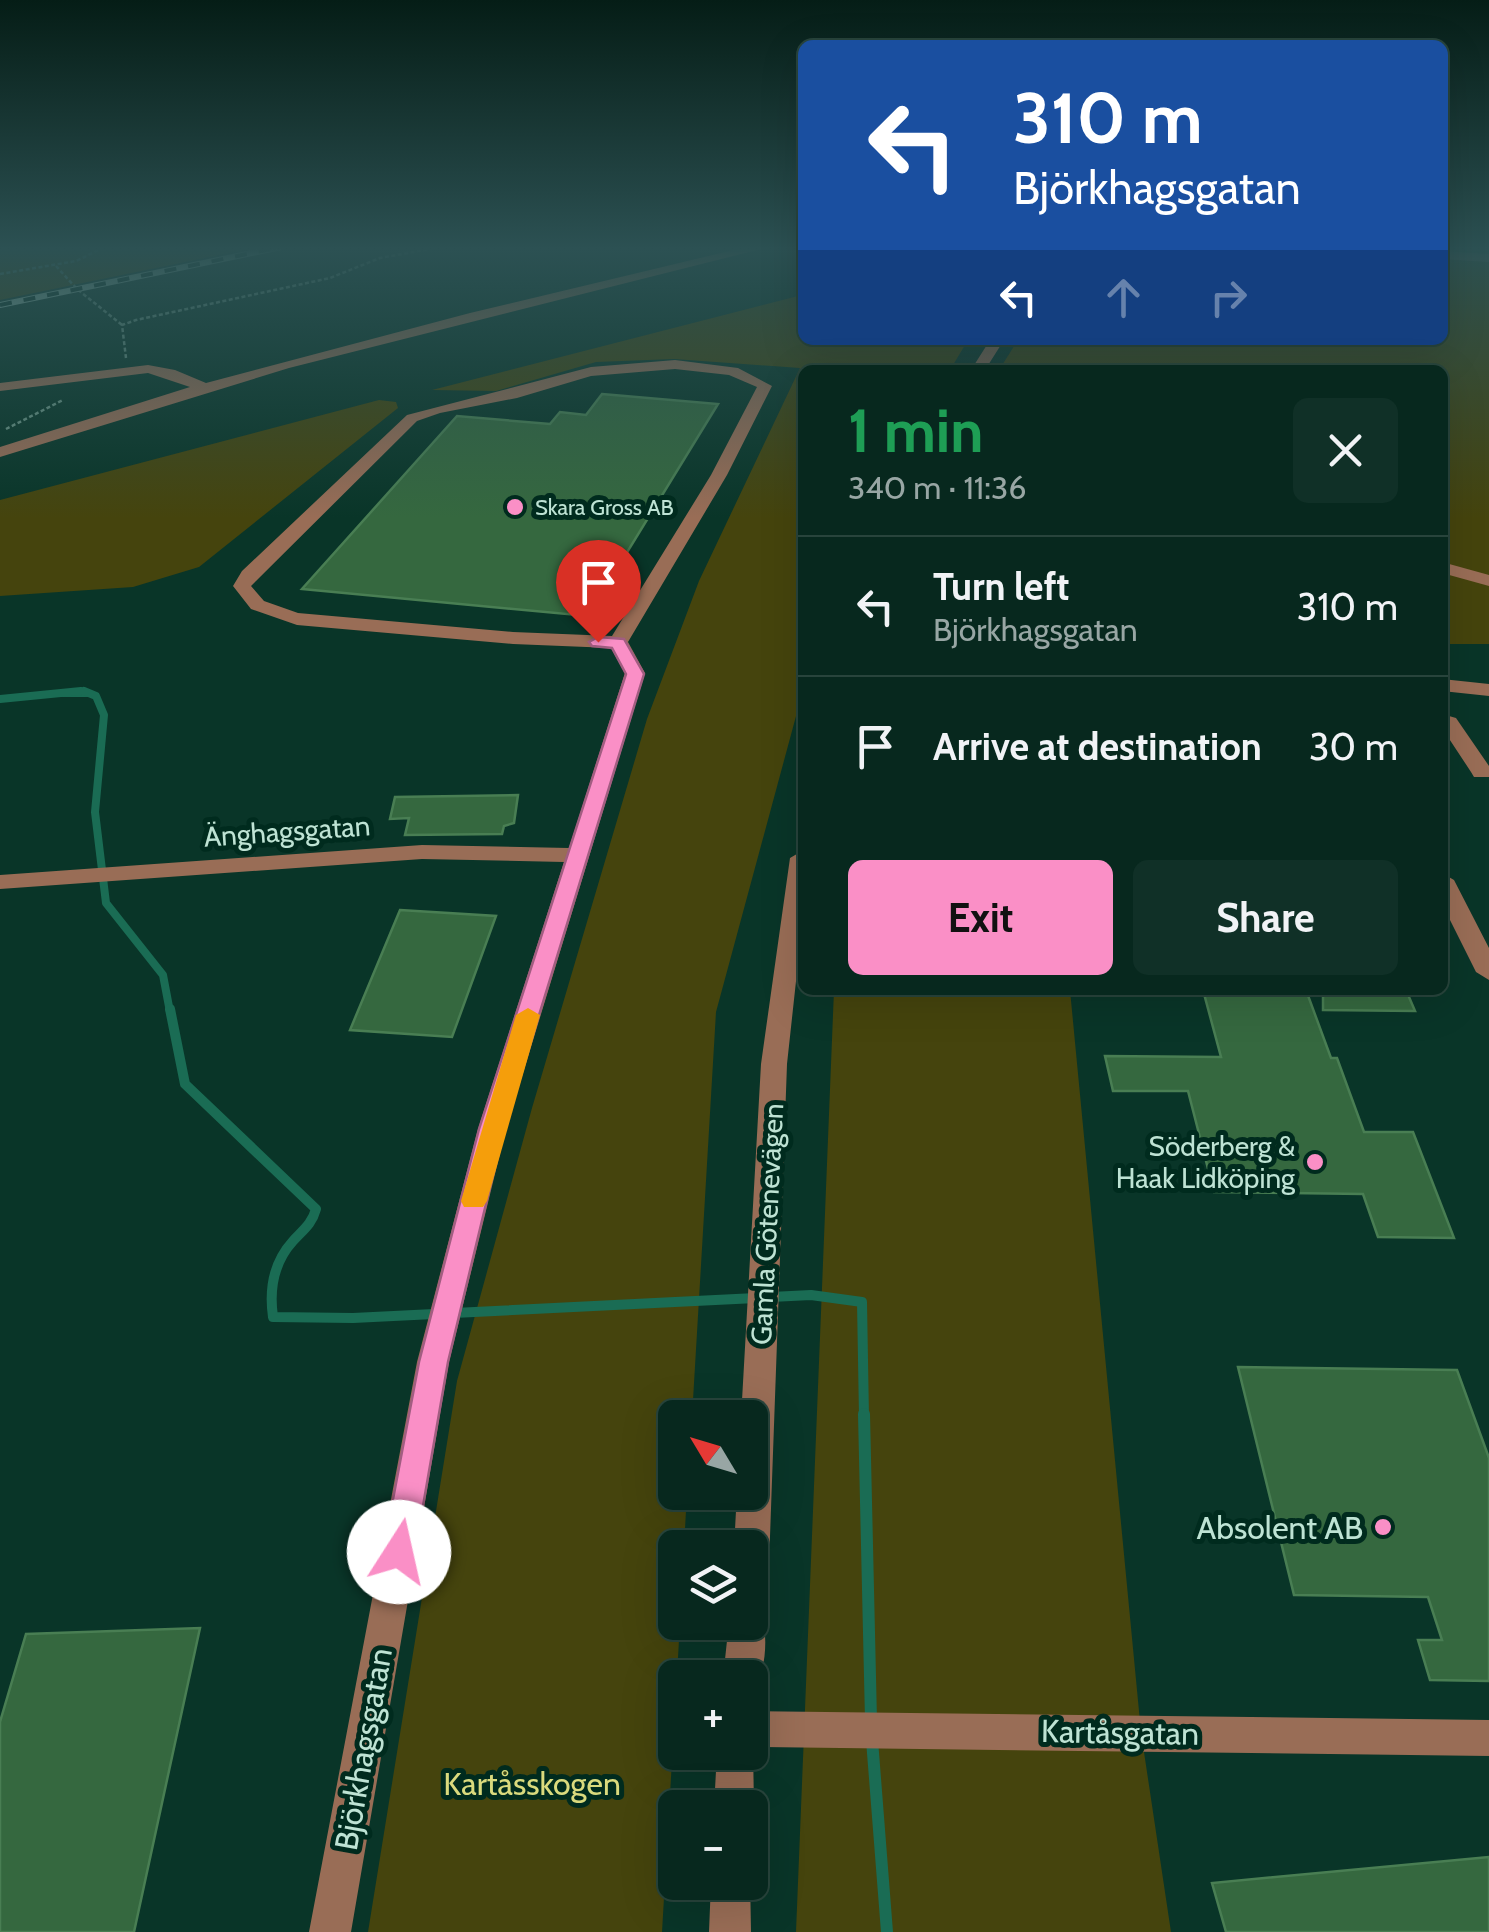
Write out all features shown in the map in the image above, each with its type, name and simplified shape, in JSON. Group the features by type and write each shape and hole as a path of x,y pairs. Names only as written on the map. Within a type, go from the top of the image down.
{"street":[{"path":"0,452 201,386 383,337"},
{"path":"620,366 702,367 759,382 765,386 765,392 656,584 618,642 512,638 297,619 267,611 246,598 242,586 302,520 412,418 431,409 514,395 572,373 620,366"},
{"path":"0,387 128,370 158,370 201,386"},
{"path":"1448,569 1489,580"},
{"name":"Björkhagsgatan","path":"330,1932 433,1362 492,1129 635,674 618,642"},
{"path":"1448,686 1489,690"},
{"path":"1448,722 1487,776"},
{"name":"Änghagsgatan","path":"0,882 422,852 578,855"},
{"name":"Gamla Götenevägen","path":"753,1530 774,1064 798,881"},
{"path":"1448,892 1489,972"},
{"name":"Kartåsgatan","path":"768,1729 1489,1738"},
{"path":"730,1932 731,1900"}],"path":[{"path":"124,337 128,370"}],"green space":[{"name":"Kartåsskogen","path":"638,337 798,337 798,345 965,345 953,365 798,368 674,359 596,362 496,391 432,390"},
{"path":"1448,337 1489,337 1489,644 1448,644 1448,365 1002,365 1015,345 1448,345"},
{"name":"Kartåsskogen","path":"798,372 798,709 716,1012 693,1400 658,1400 658,1510 686,1510 685,1530 658,1530 658,1640 679,1640 678,1660 658,1660 658,1770 671,1770 670,1790 658,1790 658,1900 664,1900 662,1932 368,1932 457,1381 532,1108 647,719 699,581"},
{"path":"379,400 396,402 398,408 199,567 133,587 0,596 0,500"},
{"path":"834,995 1070,995 1141,1732 1171,1932 796,1932"}],"building":[{"name":"Skara Gross AB","path":"602,394 718,404 588,616 302,589 457,416 550,424 560,412 586,415"},
{"path":"518,795 514,823 504,826 502,834 405,835 409,818 390,819 395,797"},
{"path":"400,910 496,916 452,1037 350,1030"},
{"path":"1204,995 1308,995 1331,1058 1337,1058 1364,1132 1413,1132 1454,1238 1378,1237 1363,1194 1214,1192 1188,1091 1113,1091 1105,1056 1221,1057"},
{"path":"1323,995 1408,995 1415,1011 1323,1010"},
{"name":"Absolent AB","path":"1238,1367 1457,1370 1489,1458 1489,1681 1430,1680 1418,1640 1442,1640 1428,1597 1294,1595"},
{"path":"200,1628 134,1932 0,1932 0,1722 26,1634"},
{"path":"1489,1857 1489,1932 1226,1932 1212,1883"}],"waterway":[{"path":"0,699 81,691"},
{"path":"84,691 96,696 104,715 95,812 106,903 163,975 170,1012"},
{"path":"55,694 90,694"},
{"path":"170,1009 185,1084 316,1209 277,1267 272,1286 273,1317 353,1318 756,1298"},
{"path":"771,1297 811,1295 862,1302 864,1417"},
{"path":"864,1414 871,1720"},
{"path":"872,1740 887,1932"}],"slow traffic":[{"path":"474,1201 528,1015"}],"place":[{"name":"Skara Gross AB","path":"515,507"},
{"name":"Söderberg & Haak Lidköping","path":"1315,1162"},
{"name":"Absolent AB","path":"1383,1527"}],"route":[{"path":"399,1552 433,1362 492,1129 635,674 618,642 598,642"}]}
